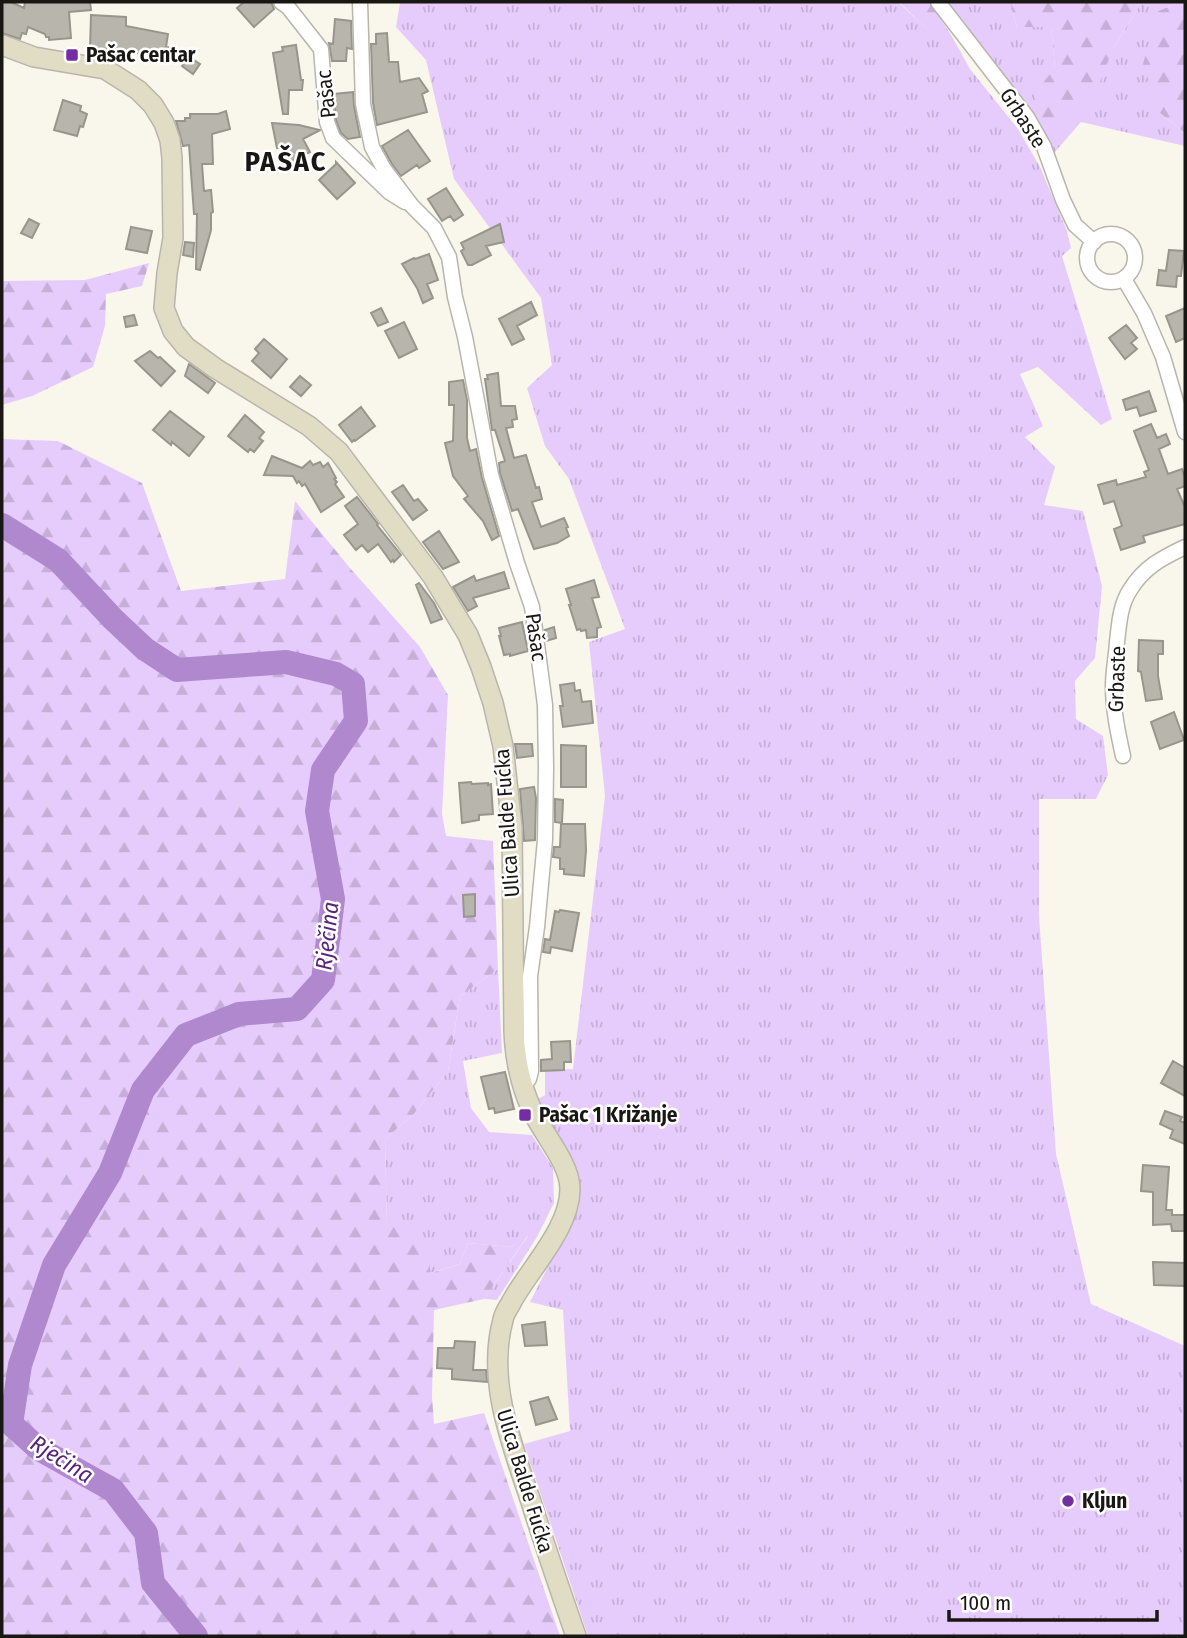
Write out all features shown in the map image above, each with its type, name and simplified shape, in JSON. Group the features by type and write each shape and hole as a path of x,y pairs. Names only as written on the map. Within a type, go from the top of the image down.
{"main road":[{"name":"Ulica Balde Fućka","path":"2,45 34,57 105,69 138,90 153,105 170,140 172,158 173,238 164,308 173,331 186,347 309,426 339,452 433,577 468,635 481,667 503,746 512,827 516,1061 532,1110 567,1174 570,1193 562,1223 503,1318 498,1350 499,1397 508,1434 576,1636"}],"street":[{"name":"Pašac","path":"281,2 321,49 327,122 333,138 389,192 412,206"},
{"name":"Pašac","path":"360,2 363,104 372,147 384,169 412,206 434,228 449,257 491,475 532,607 545,705 545,840 530,976 531,1076 523,1086"},
{"name":"Grbaste","path":"938,2 1027,117 1044,147 1075,225 1094,242"},
{"path":"1108,234 1116,234 1130,243 1135,258 1130,274 1116,282 1095,276 1087,256 1094,242 1108,234"},
{"path":"1124,279 1144,313 1163,357 1185,432"},
{"name":"Grbaste","path":"1123,756 1115,720 1113,683 1123,605 1129,591 1147,570 1161,558 1185,547"}],"green space":[{"path":"400,2 898,2 943,44 950,33 970,69 1018,129 1040,167 1067,231 1071,248 1062,256 1112,419 1101,425 1038,367 1020,374 1043,426 1025,437 1055,467 1044,505 1083,511 1102,586 1095,658 1075,681 1076,719 1103,736 1108,775 1096,799 1039,799 1039,916 1056,1154 1091,1304 1185,1346 1185,1636 588,1636 524,1444 570,1431 563,1310 530,1302 579,1206 577,1176 538,1099 545,1095 545,1070 573,1069 605,796 589,642 625,629 569,479 545,446 527,388 552,365 541,298 454,179 426,60 396,27"},
{"path":"899,2 929,2 950,33 943,45"},
{"path":"949,2 1010,2 1017,27 1051,26 1055,68 1113,49 1139,6 1138,2 1180,2 1158,11 1160,113 1185,133 1185,146 1081,122 1054,153 1029,110"},
{"path":"1010,2 1138,2 1139,6 1113,49 1090,107 1081,107 1052,138 1035,112 1034,94 1055,68 1051,27 1017,27"},
{"path":"1185,2 1185,133 1160,113 1143,64 1158,11"},
{"path":"149,263 142,286 106,294 105,326 93,367 32,396 2,405 2,281 85,280"},
{"path":"2,439 58,441 142,483 181,591 285,579 295,501 420,647 448,695 442,814 446,836 493,841 498,969 460,996 448,1071 413,1115 385,1139 387,1226 422,1231 431,1273 460,1264 468,1243 511,1247 529,1234 484,1299 434,1310 434,1424 484,1413 560,1636 2,1636"},
{"path":"498,969 502,1053 463,1061 471,1108 489,1132 532,1135 553,1168 554,1203 537,1237 497,1300 484,1299 528,1236 511,1247 468,1243 460,1264 430,1273 387,1226 385,1139 413,1115 448,1071 460,996"}],"building":[{"path":"2,2 11,2 24,8 25,2 90,2 91,10 69,12 71,38 49,40 45,34 28,27 26,34 22,33 20,39 2,33"},
{"path":"244,2 271,2 274,9 254,27 237,8"},
{"path":"91,15 126,17 126,26 168,34 166,47 173,48 171,60 127,51 123,55 112,54 112,50 90,49"},
{"path":"335,19 351,21 352,49 347,48 346,61 332,61 329,43 333,44"},
{"path":"387,33 389,62 398,62 400,82 419,78 428,91 422,94 427,112 377,125 373,103 371,44 376,44 376,34"},
{"path":"296,45 303,80 302,90 289,90 288,114 283,114 273,53 283,51 282,47"},
{"path":"189,57 200,64 193,74 182,66"},
{"path":"353,92 360,137 348,139 341,133 336,120 334,94"},
{"path":"63,100 81,106 80,111 87,114 77,136 54,130"},
{"path":"226,111 230,129 212,134 213,164 202,164 204,191 211,190 213,212 200,270 196,269 197,214 194,214 189,145 183,146 176,121 185,121 185,118 190,118 190,114 218,114"},
{"path":"272,123 320,130 303,139 310,152 290,162 283,147 277,148"},
{"path":"408,130 430,161 419,168 417,165 401,176 382,146"},
{"path":"336,162 355,183 337,199 319,180"},
{"path":"446,188 463,215 454,221 450,216 442,221 428,199"},
{"path":"29,219 39,224 32,238 21,233"},
{"path":"500,224 504,242 486,246 491,255 468,265 461,251 464,249 461,243"},
{"path":"131,227 152,231 147,253 126,249"},
{"path":"185,242 194,243 193,257 183,255"},
{"path":"1169,250 1184,251 1181,276 1177,276 1176,287 1157,285 1159,270 1166,271"},
{"path":"429,254 438,280 427,284 433,298 423,303 402,264"},
{"path":"531,302 537,315 517,326 524,339 512,345 499,319"},
{"path":"381,308 388,322 378,326 371,313"},
{"path":"1185,308 1185,338 1176,342 1166,316"},
{"path":"134,315 137,325 126,327 124,317"},
{"path":"404,322 417,349 399,358 385,331"},
{"path":"1126,325 1137,338 1131,343 1137,349 1125,359 1109,338"},
{"path":"264,339 287,359 271,378 252,361 259,353 255,349"},
{"path":"150,351 175,371 161,386 135,361"},
{"path":"189,364 215,383 208,393 185,376"},
{"path":"498,373 501,406 515,406 517,419 512,420 513,427 506,428 514,458 526,455 536,488 539,487 542,499 532,502 541,527 564,518 568,527 569,536 557,543 534,549 518,509 512,511 500,473 499,463 505,461 495,430 492,430 485,379 488,379 487,375"},
{"path":"300,376 311,385 301,396 290,387"},
{"path":"463,380 470,451 476,449 499,536 492,540 483,521 464,499 468,496 453,476 445,443 453,441 454,405 449,405 449,382"},
{"path":"1149,391 1156,411 1140,416 1137,407 1126,410 1123,400"},
{"path":"361,407 375,426 352,442 339,425"},
{"path":"170,411 204,437 189,456 153,430"},
{"path":"245,415 264,432 259,438 263,441 254,452 250,449 248,452 228,436"},
{"path":"1151,424 1157,438 1166,434 1170,444 1159,449 1168,474 1182,469 1185,486 1177,489 1185,507 1185,524 1143,536 1145,542 1121,550 1114,529 1122,526 1114,501 1104,504 1098,485 1116,480 1117,485 1146,477 1144,472 1149,470 1134,431"},
{"path":"272,456 302,468 310,461 313,465 320,462 323,467 328,463 336,478 335,484 344,497 321,512 305,484 302,486 299,481 297,483 293,476 264,475"},
{"path":"403,485 414,501 418,499 427,510 413,520 392,492"},
{"path":"357,497 401,555 394,562 391,562 378,544 368,552 362,545 356,550 344,535 358,524 345,506"},
{"path":"439,531 459,562 443,569 423,542"},
{"path":"504,572 509,588 473,598 477,606 468,611 453,587 474,576 476,581"},
{"path":"594,580 599,597 592,598 601,627 597,628 597,637 587,638 586,630 577,630 566,589"},
{"path":"419,583 442,619 431,623 416,585"},
{"path":"522,622 528,651 504,655 499,628"},
{"path":"554,627 556,638 546,641 545,630"},
{"path":"1139,640 1163,641 1163,654 1158,654 1162,699 1146,701 1141,672 1138,671"},
{"path":"574,683 575,691 580,690 582,702 591,701 593,723 563,727 560,685"},
{"path":"1174,712 1184,740 1160,749 1151,722"},
{"path":"515,744 532,744 533,756 517,758"},
{"path":"561,745 586,746 586,787 561,787"},
{"path":"459,783 491,784 493,814 479,815 479,820 462,823"},
{"path":"534,787 535,840 524,841 520,789"},
{"path":"555,799 563,800 562,823 555,822"},
{"path":"561,824 585,824 584,876 564,874 564,869 560,869 560,858 553,857 554,847 560,847"},
{"path":"475,894 475,916 464,917 463,895"},
{"path":"555,911 579,913 572,951 551,947 550,953 543,952 545,939 550,940"},
{"path":"570,1041 571,1062 564,1062 564,1070 541,1071 541,1060 552,1059 551,1042"},
{"path":"1173,1061 1185,1068 1185,1096 1161,1083"},
{"path":"505,1072 514,1109 495,1113 494,1108 489,1109 481,1077"},
{"path":"1165,1111 1182,1117 1180,1121 1185,1123 1185,1144 1170,1138 1173,1130 1160,1124"},
{"path":"1143,1165 1169,1167 1166,1210 1172,1210 1172,1215 1185,1215 1185,1231 1172,1231 1171,1224 1153,1225 1153,1192 1141,1191"},
{"path":"1153,1262 1185,1263 1185,1286 1154,1285"},
{"path":"545,1322 547,1345 525,1346 522,1325"},
{"path":"455,1341 475,1342 473,1370 486,1370 487,1382 452,1379 452,1369 437,1368 438,1348 454,1348"},
{"path":"548,1397 557,1419 536,1425 530,1402"}],"waterway":[{"name":"Rječina","path":"2,525 58,560 145,649 177,670 286,662 336,674 353,684 356,721 323,770 317,811 333,899 323,980 297,1009 239,1014 186,1035 143,1090 110,1173 54,1265 20,1365 11,1424 39,1449 113,1490 146,1533 153,1583 196,1636"}],"place":[{"name":"Pašac centar","path":"72,55"},
{"name":"Pašac 1 Križanje","path":"525,1115"},
{"name":"Kljun","path":"1068,1501"}],"district":[{"name":"PAŠAC","path":"286,161"}]}
